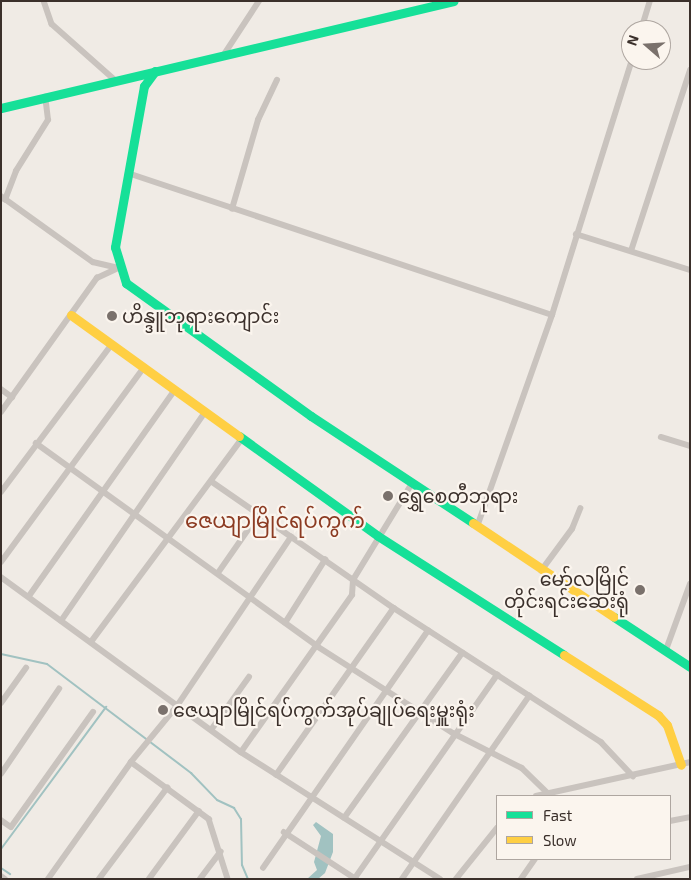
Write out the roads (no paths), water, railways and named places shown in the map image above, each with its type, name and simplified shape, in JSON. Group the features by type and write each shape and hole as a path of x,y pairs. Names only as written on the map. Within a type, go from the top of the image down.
{"main road":[{"path":"1,108 225,53 454,1"},
{"path":"155,71 144,86 115,247 118,268 126,283 411,485 690,667"},
{"path":"71,315 378,536 658,715 667,725 686,764"}],"street":[{"path":"44,1 52,24 115,80"},
{"path":"225,53 259,1"},
{"path":"644,20 650,1"},
{"path":"477,527 552,316 576,234 629,70"},
{"path":"631,252 690,70"},
{"path":"232,209 258,120 277,80"},
{"path":"45,97 48,120 16,170 3,198 93,262 118,268"},
{"path":"128,173 552,316"},
{"path":"576,234 690,270"},
{"path":"1,412 97,278 118,268"},
{"path":"1,492 112,344"},
{"path":"1,562 144,367"},
{"path":"1,389 12,397"},
{"path":"29,596 175,390"},
{"path":"61,620 138,513 205,412"},
{"path":"661,437 690,446"},
{"path":"91,642 242,439"},
{"path":"36,443 138,513 316,646 492,755 522,768 548,793"},
{"path":"211,481 428,631 615,752 633,776"},
{"path":"241,752 352,595 353,580 378,536 411,485"},
{"path":"541,571 572,529 580,509"},
{"path":"218,573 259,514"},
{"path":"48,879 131,762 177,706 291,537"},
{"path":"285,623 325,560"},
{"path":"1,577 241,752 440,879"},
{"path":"666,650 690,584"},
{"path":"276,775 394,608"},
{"path":"263,868 284,832 428,631"},
{"path":"344,818 462,653"},
{"path":"1,703 26,668"},
{"path":"284,832 355,879 379,840 454,732 497,675"},
{"path":"211,730 249,677"},
{"path":"1,774 59,689"},
{"path":"402,879 492,755 529,696"},
{"path":"1,820 11,827 92,712"},
{"path":"131,762 209,819 228,879"},
{"path":"540,795 686,764"},
{"path":"98,879 167,788"},
{"path":"149,879 199,811"},
{"path":"671,821 690,817"},
{"path":"456,879 496,829"},
{"path":"200,879 220,852"},
{"path":"521,879 534,860"},
{"path":"637,879 690,867"}],"water":[{"path":"316,822 333,834 333,852 325,873 318,879 307,879 317,870 314,862 321,836 313,825"}],"waterway":[{"path":"1,654 47,664 191,773 217,800 234,808 241,819 242,865 248,879"},
{"path":"1,849 106,707"},
{"path":"1,868 10,874"}],"place":[{"name":"ဟိန္ဒူဘုရားကျောင်း","path":"112,316"},
{"name":"ရွှေစေတီဘုရား","path":"388,496"},
{"name":"မော်လမြိုင် တိုင်းရင်းဆေးရုံ","path":"640,590"},
{"name":"ဇေယျာမြိုင်ရပ်ကွက်အုပ်ချုပ်ရေးမှူးရုံး","path":"163,710"}],"district":[{"name":"ဇေယျာမြိုင်ရပ်ကွက်","path":"275,520"}]}
